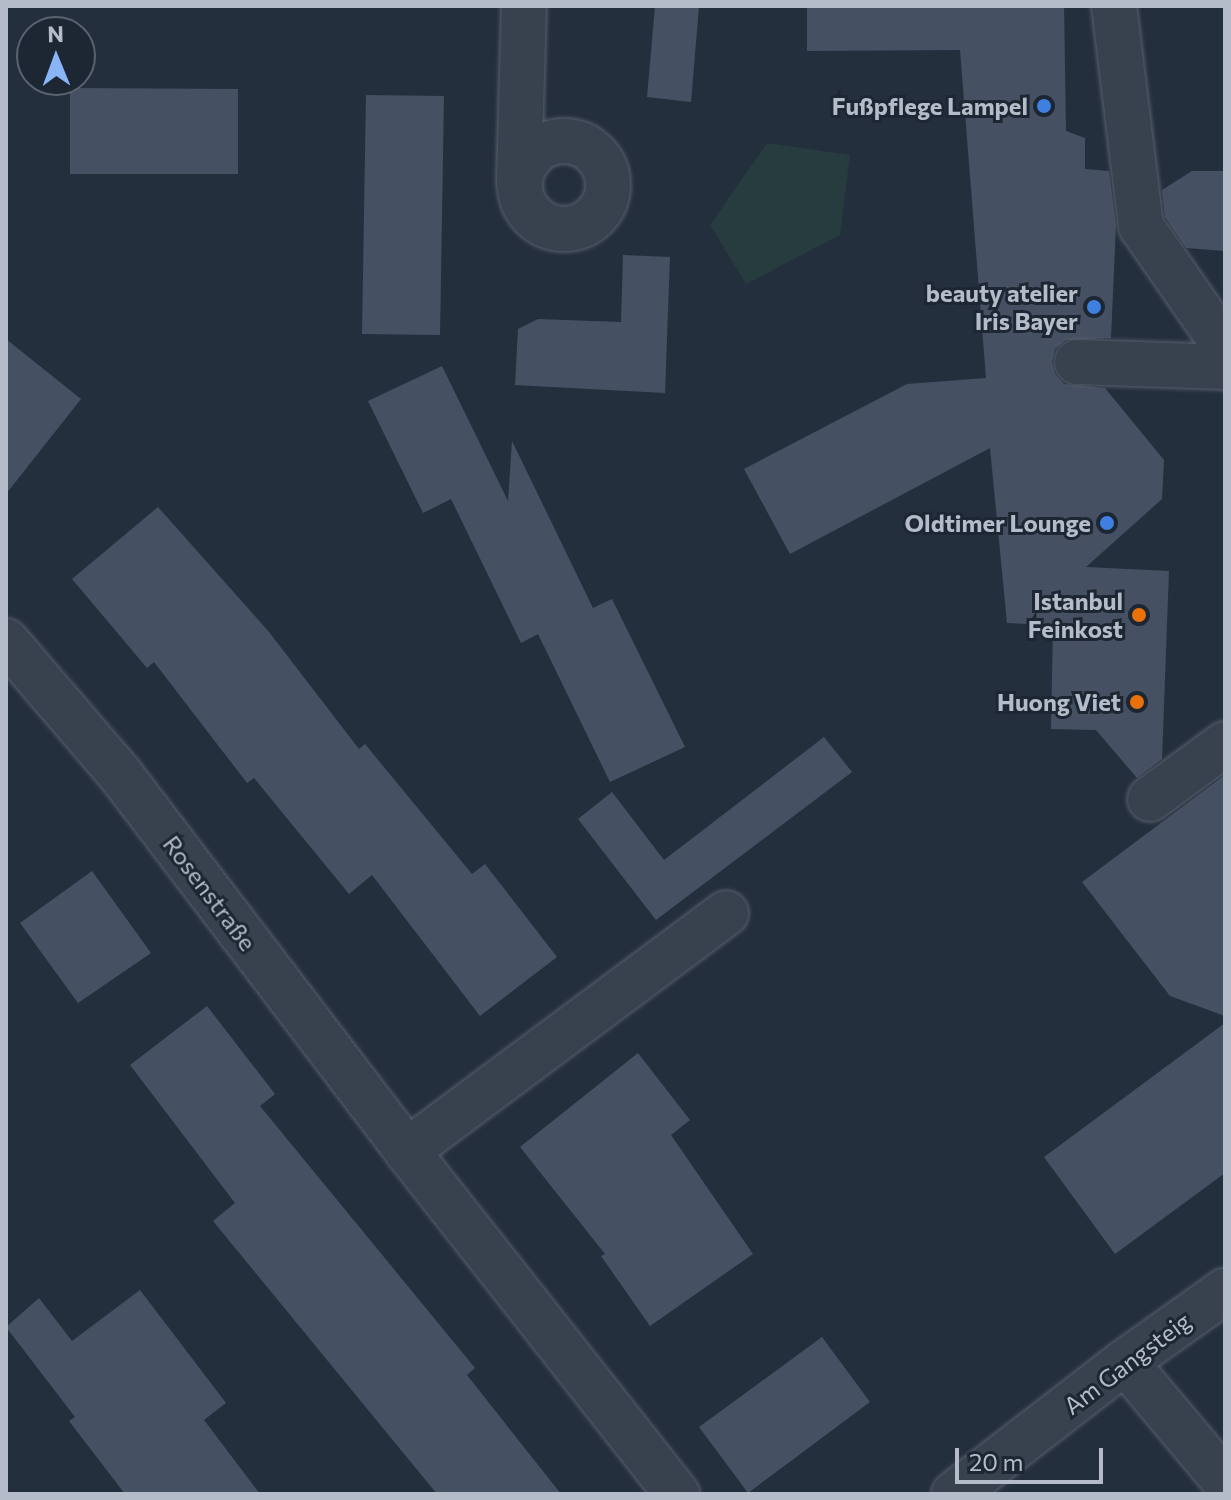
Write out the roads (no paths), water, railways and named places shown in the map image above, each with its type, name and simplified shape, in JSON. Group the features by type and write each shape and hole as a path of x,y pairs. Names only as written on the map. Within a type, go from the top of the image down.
{"street":[{"path":"519,182 524,6"},
{"path":"1114,6 1141,226 1225,347"},
{"path":"1077,362 1225,367"},
{"name":"Rosenstraße","path":"6,641 120,774 407,1151 677,1494"},
{"path":"1150,799 1225,744"},
{"path":"407,1151 726,913"},
{"name":"Am Gangsteig","path":"954,1494 1125,1362 1225,1291"},
{"path":"1125,1362 1225,1481"}],"place":[{"name":"Fußpflege Lampel","path":"1044,106"},
{"name":"beauty atelier Iris Bayer","path":"1094,307"},
{"name":"Oldtimer Lounge","path":"1107,523"},
{"name":"Istanbul Feinkost","path":"1139,615"},
{"name":"Huong Viet","path":"1137,702"}]}
